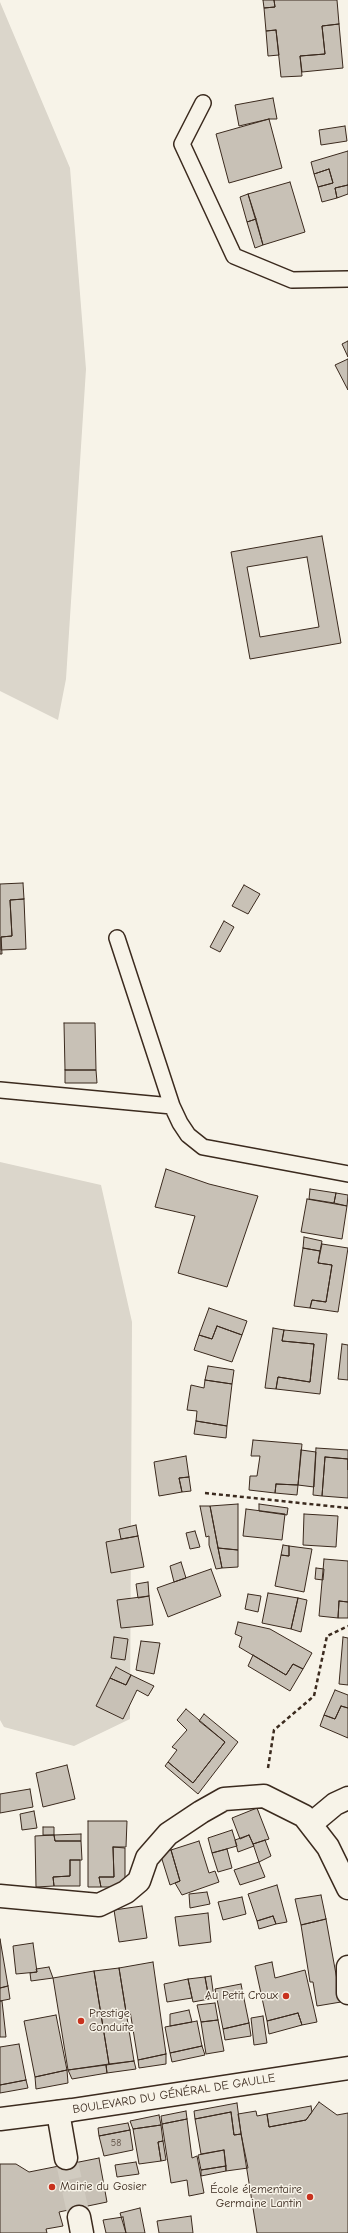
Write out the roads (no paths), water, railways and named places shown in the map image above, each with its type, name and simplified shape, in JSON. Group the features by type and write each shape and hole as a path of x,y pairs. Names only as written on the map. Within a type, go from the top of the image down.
{"street":[{"path":"0,1896 99,1905 126,1892 139,1881 147,1858 168,1834 201,1812 224,1799 264,1796 304,1816 328,1847 348,1888"},
{"path":"311,1824 335,1804 348,1798"},
{"path":"348,1967 348,1993"},
{"name":"BOULEVARD DU GÉNÉRAL DE GAULLE","path":"0,2119 58,2112 348,2068"},
{"path":"58,2112 66,2158"}],"lane":[{"path":"203,103 182,144 234,256 292,280 348,279"},
{"path":"118,938 172,1106 180,1123 188,1135 203,1147 348,1174"},
{"path":"0,1090 172,1106"}],"tunnel":[{"path":"66,2158 79,2217"}],"place":[{"name":"Au Petit Croux","path":"286,1996"},
{"name":"Prestige Conduite","path":"81,2021"},
{"name":"Mairie du Gosier","path":"52,2187"},
{"name":"École élementaire Germaine Lantin","path":"310,2197"}]}
